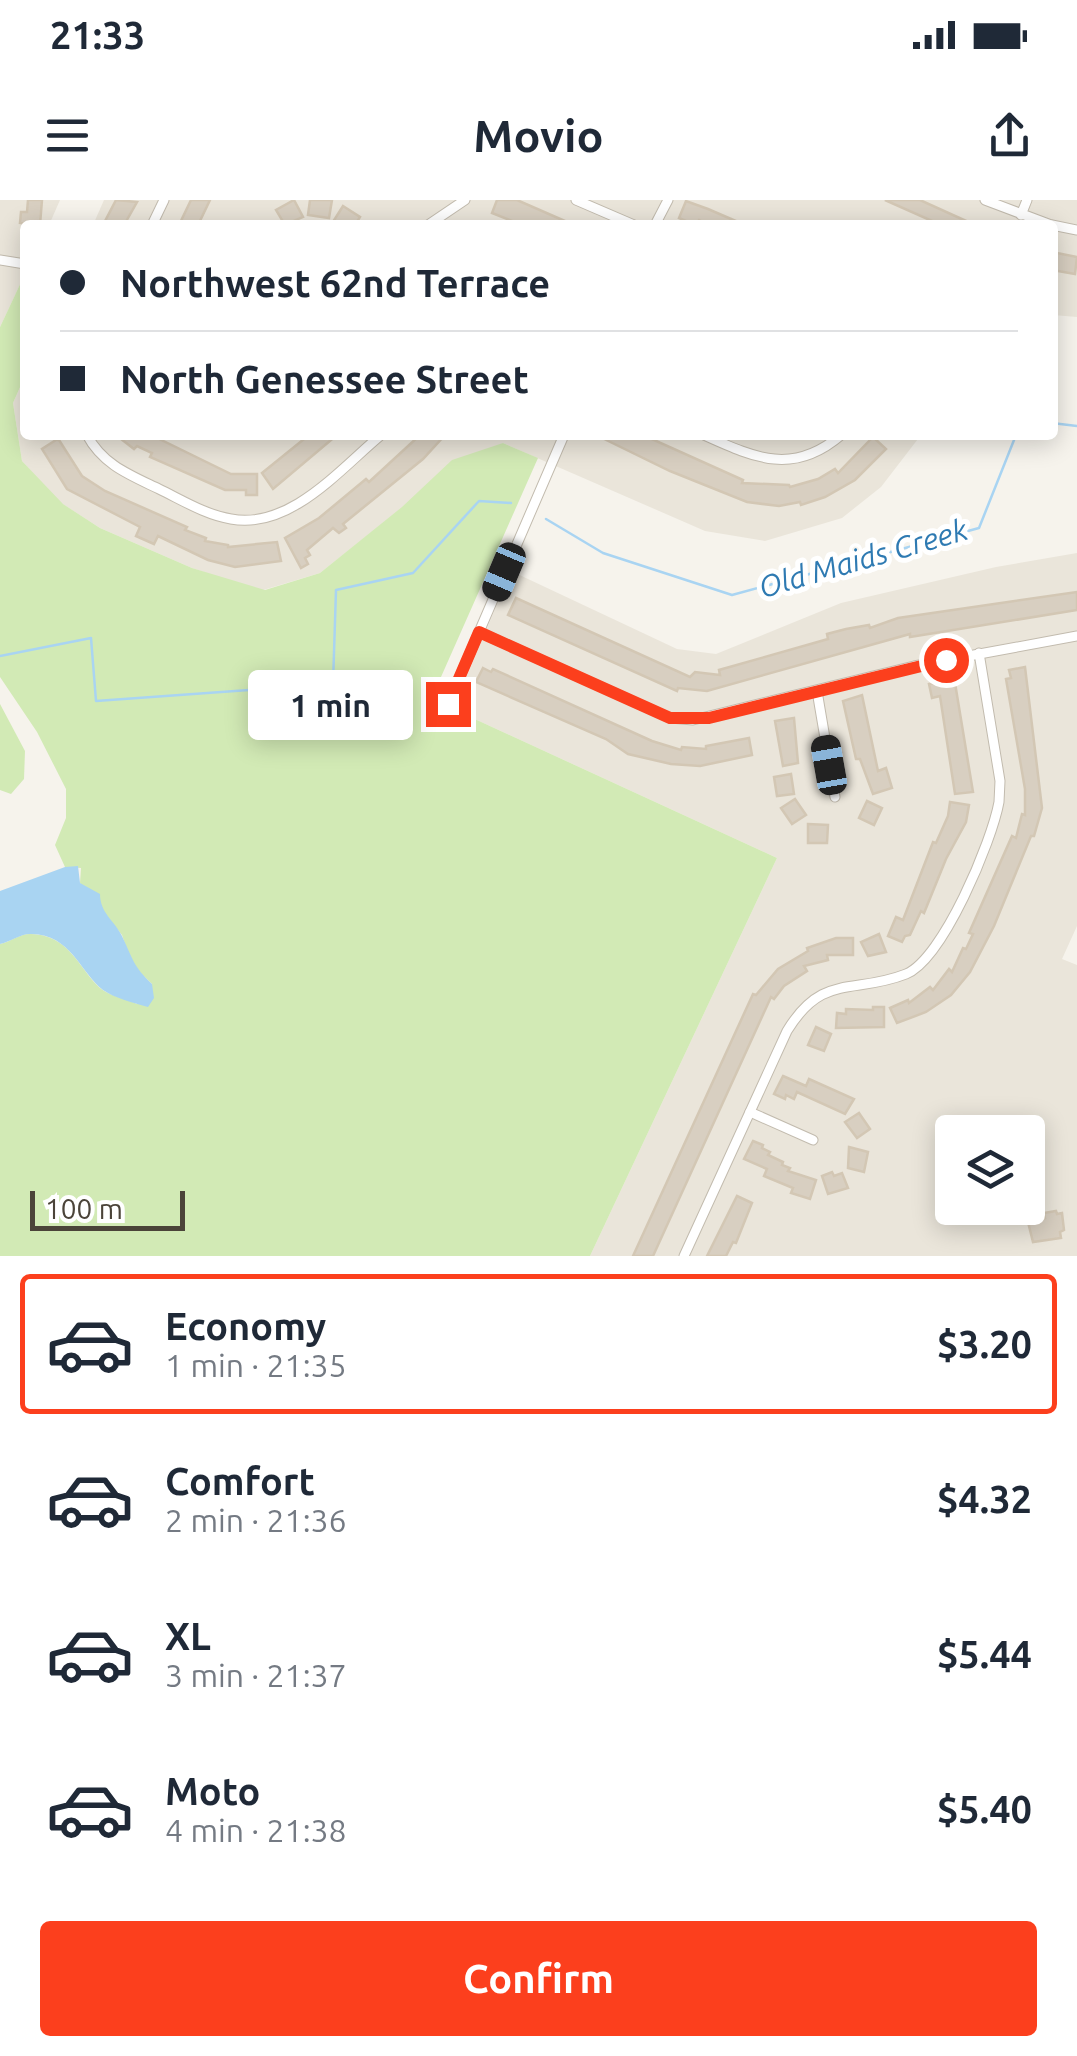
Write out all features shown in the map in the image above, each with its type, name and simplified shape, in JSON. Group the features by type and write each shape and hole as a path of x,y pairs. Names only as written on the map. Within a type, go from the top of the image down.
{"street":[{"path":"435,220 464,200"},
{"path":"576,200 622,220"},
{"path":"985,200 1036,220"},
{"path":"1021,215 1027,200"},
{"path":"90,440 97,454 118,469 198,508 230,519 253,520 275,516 303,500 375,440"},
{"path":"448,704 562,440"},
{"path":"717,440 771,460 796,459 822,451 835,440"},
{"path":"479,632 670,718 709,718 978,653 1077,636"},
{"path":"684,1256 787,1031 806,1005 824,992 906,974 920,966 945,935 999,802 1000,781 978,653"},
{"path":"817,690 834,797"},
{"path":"750,1112 813,1140"}],"shaded area":[{"path":"0,200 60,200 51,220 20,220 20,285 0,327"},
{"path":"104,200 1077,200 1077,317 1058,315 1058,220 95,220"},
{"path":"20,387 20,440 917,440 881,487 842,518 765,541 705,531 503,443 397,512 320,573 260,591 192,568 100,528 58,501 22,461 13,403"},
{"path":"1077,553 1077,926 1062,959 1077,965 1077,1256 590,1256 777,858 453,709 511,571 677,649 716,654 841,603 996,567"}],"green space":[{"path":"20,284 20,387 13,403 22,461 63,504 100,528 192,568 265,590 320,573 402,507 452,460 503,443 538,458 433,695 453,709 777,858 590,1256 0,1256 0,944 27,934 46,936 67,949 106,992 137,1004 152,984 132,965 122,935 80,883 81,868 65,867 55,845 66,818 66,789 37,732 0,677 0,327"},
{"path":"0,704 25,751 24,779 11,794 0,790"}],"water":[{"path":"78,866 80,883 100,894 105,911 134,962 152,984 154,998 148,1007 103,990 65,947 44,935 22,935 0,944 0,891 65,867"}],"building":[{"path":"28,200 42,200 40,220 20,220 21,212 27,212"},
{"path":"116,200 137,202 127,220 106,220"},
{"path":"191,200 210,200 200,220 181,220"},
{"path":"294,200 303,217 282,220 276,210"},
{"path":"310,200 332,200 329,218 308,215"},
{"path":"497,200 517,200 563,220 510,220 492,213"},
{"path":"885,200 920,200 964,220 930,220"},
{"path":"686,201 733,220 684,220 679,218"},
{"path":"343,206 360,217 358,220 334,220"},
{"path":"1058,253 1077,257 1075,274 1058,271"},
{"path":"56,440 82,476 105,491 187,527 185,530 206,538 205,541 228,547 277,542 281,561 235,567 208,560 158,536 154,544 136,536 140,527 67,489 42,449"},
{"path":"122,440 161,440 231,474 257,474 257,495 246,495 246,490 225,490 150,457 152,453 137,446 134,449"},
{"path":"303,440 331,440 273,489 262,473"},
{"path":"415,440 440,440 423,459 343,524 346,528 339,533 333,528 307,550 308,564 301,568 285,538 319,518 366,479 369,482"},
{"path":"606,440 654,440 743,480 742,483 790,487 835,469 838,473 870,440 876,440 886,449 855,480 801,505 747,502"},
{"path":"1077,592 1077,610 910,634 707,691 677,691 508,615 516,598 690,677 695,672 720,675 719,670 828,639 827,634 846,629"},
{"path":"1025,667 1042,808 1034,836 970,972 951,995 926,1012 897,1023 890,1008 908,1000 909,1003 930,987 933,990 949,969 952,972 973,934 969,933 1012,836 1016,838 1022,814 1025,815 1025,789 1006,679 1011,678 1009,670"},
{"path":"483,668 491,672 493,669 652,741 681,750 706,749 749,738 752,755 700,766 628,754 606,739 476,682"},
{"path":"955,683 973,792 955,794 940,696 932,698 929,684"},
{"path":"862,695 878,771 886,768 892,788 873,794 860,759 856,759 843,701"},
{"path":"794,718 798,763 783,766 775,721"},
{"path":"791,774 794,794 777,796 774,777"},
{"path":"795,799 806,815 792,824 781,808"},
{"path":"867,801 882,808 874,825 859,818"},
{"path":"950,802 969,805 966,822 924,913 921,911 910,935 902,942 888,936 896,917 903,920 933,842 936,843 948,816"},
{"path":"808,824 828,825 827,843 808,843"},
{"path":"879,934 886,952 868,956 861,942"},
{"path":"836,938 853,938 853,955 827,955 828,960 804,966 807,971 784,986 774,999 771,997 653,1256 633,1256 753,994 807,948"},
{"path":"884,1007 884,1027 836,1028 837,1013"},
{"path":"816,1027 831,1034 824,1051 808,1045"},
{"path":"783,1076 806,1086 809,1079 854,1099 845,1114 797,1092 794,1099 786,1095 785,1099 774,1094"},
{"path":"859,1113 870,1129 857,1138 845,1122"},
{"path":"753,1141 790,1168 788,1171 816,1180 810,1199 791,1193 793,1188 764,1176 767,1169 744,1159"},
{"path":"849,1147 868,1152 864,1172 848,1168"},
{"path":"832,1172 834,1176 842,1173 848,1188 828,1194 822,1176"},
{"path":"737,1196 752,1203 736,1243 726,1256 707,1256"},
{"path":"1045,1213 1062,1213 1061,1238 1033,1242 1029,1225 1045,1225"}],"waterway":[{"name":"Old Maids Creek","path":"1058,424 1077,426"},
{"name":"Old Maids Creek","path":"546,519 603,553 732,595 979,528 1014,440"},
{"name":"Old Maids Creek","path":"0,656 91,638 96,701 333,684 336,590 413,573 479,501 511,503"}],"route":[{"path":"448,704 479,632 681,720 728,714 946,660"}]}
